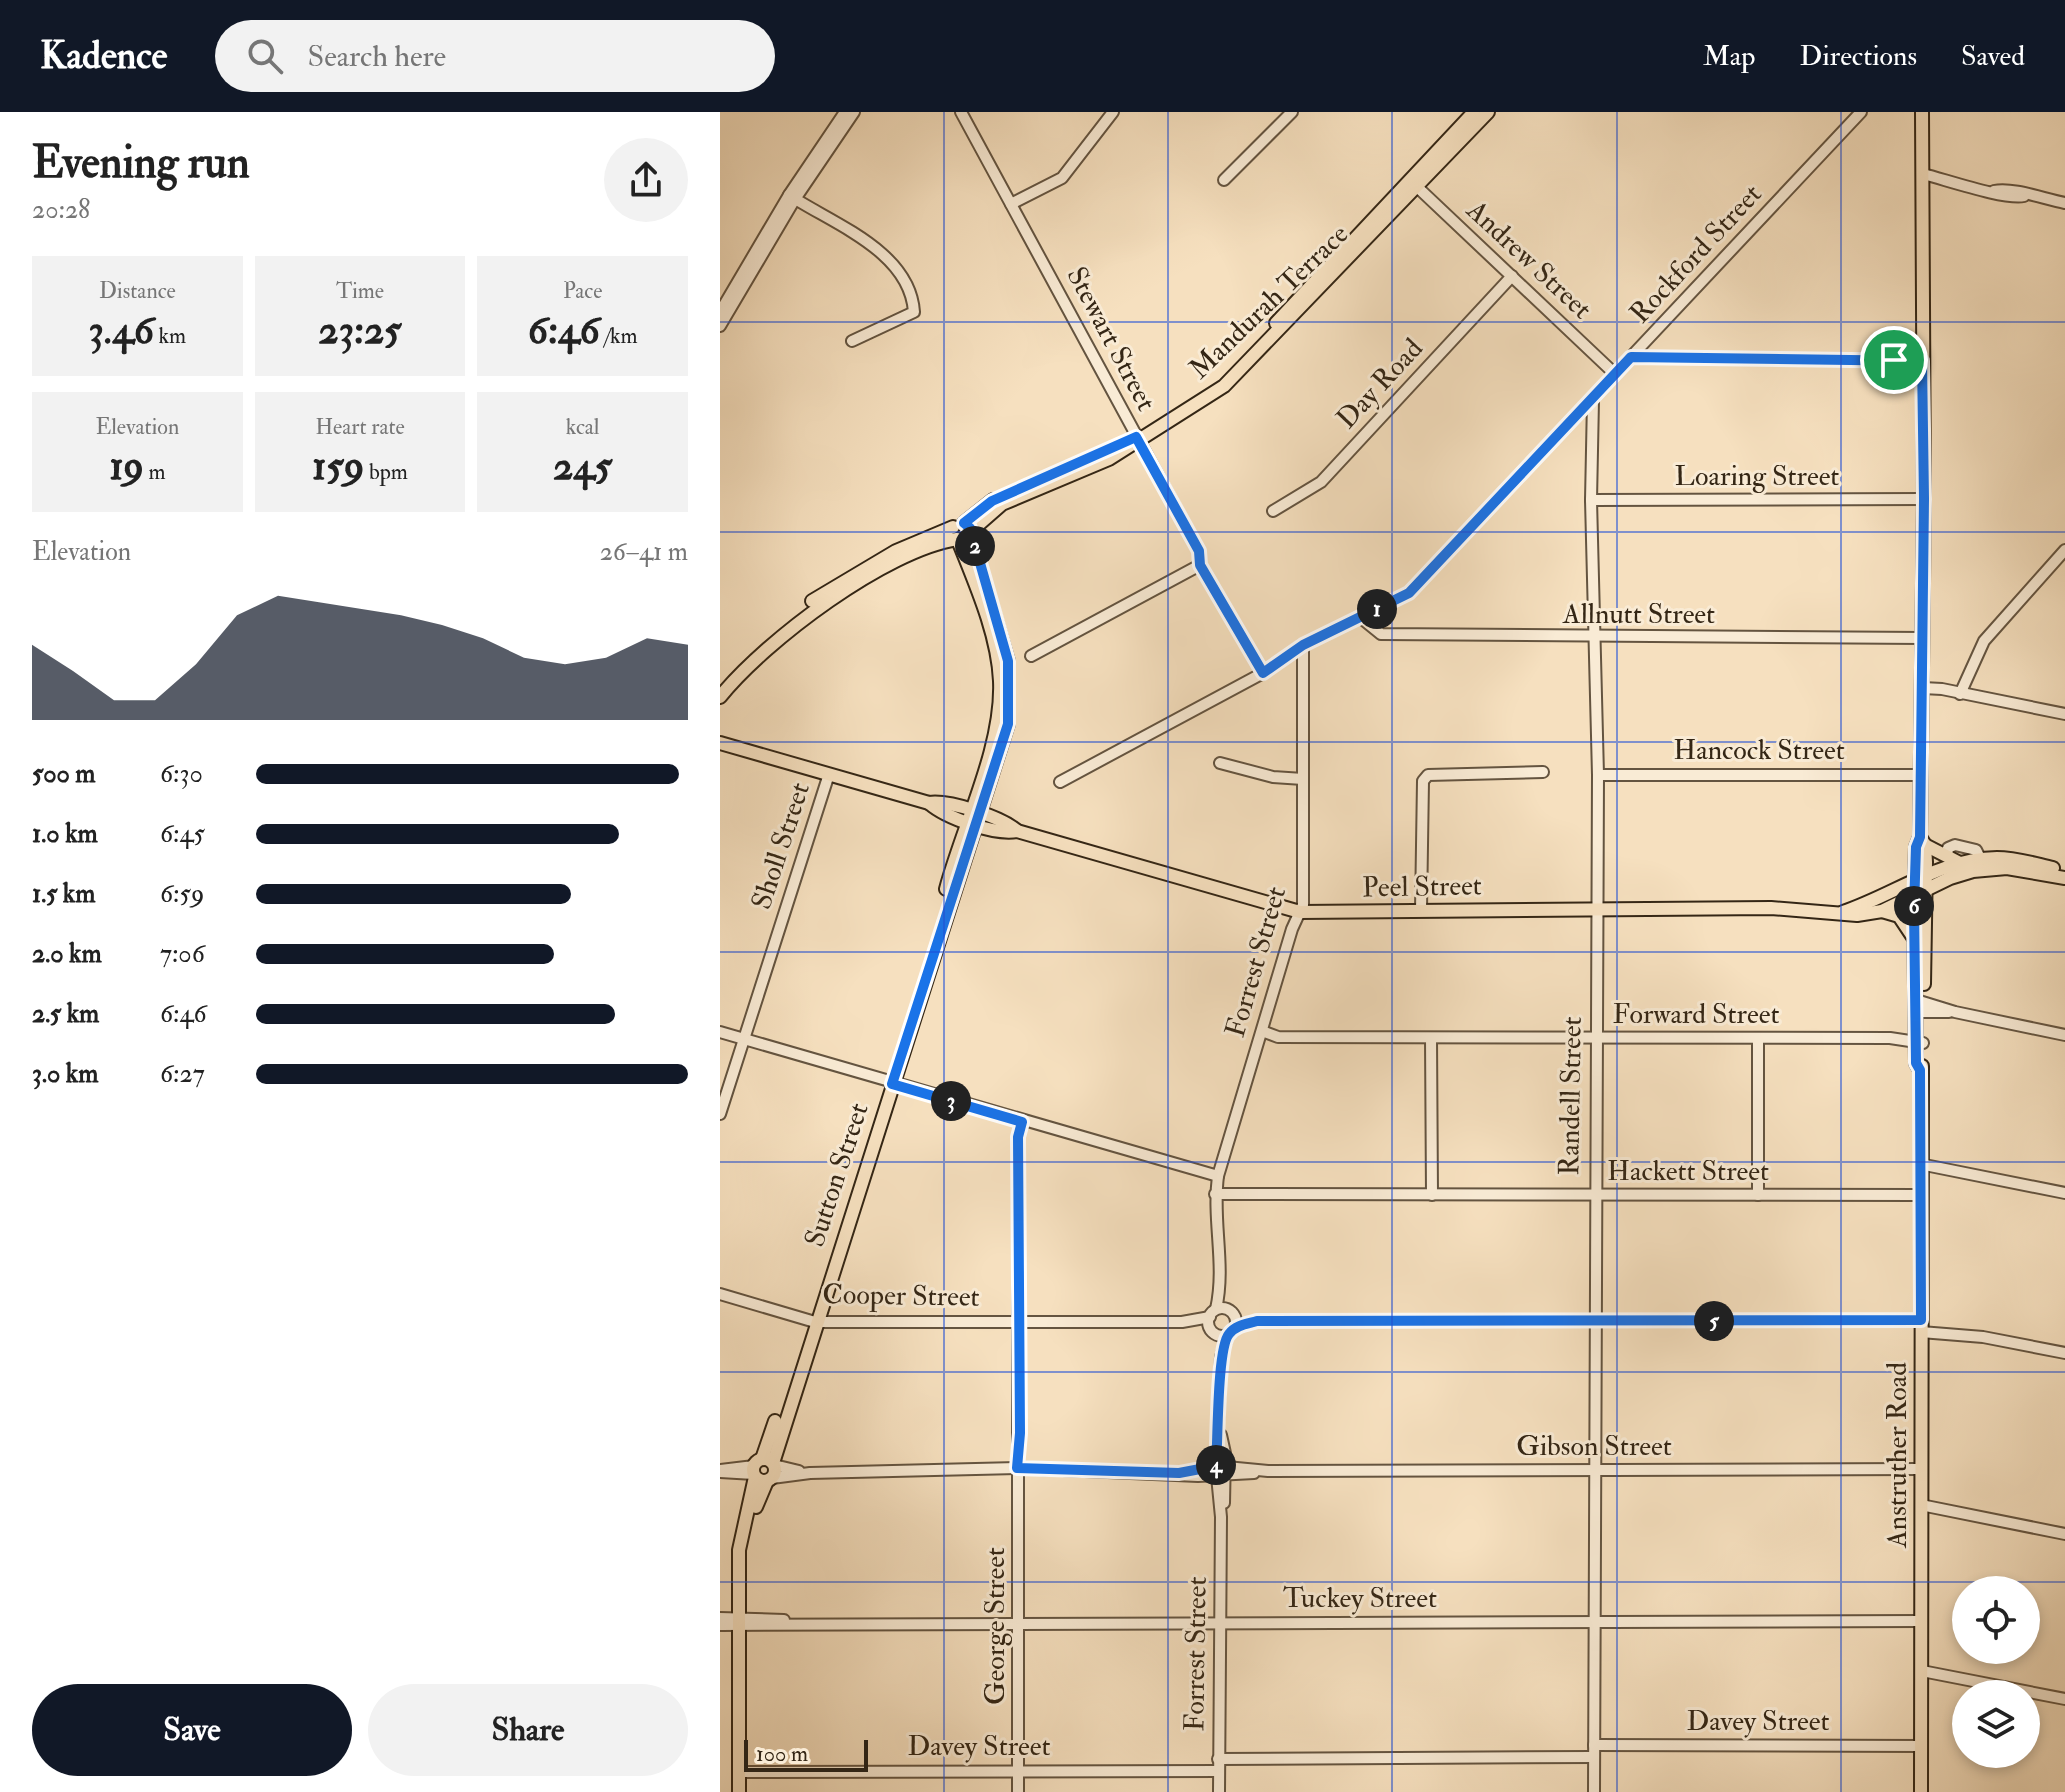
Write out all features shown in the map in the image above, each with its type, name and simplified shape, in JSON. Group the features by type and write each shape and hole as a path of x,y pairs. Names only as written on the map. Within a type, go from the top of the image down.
{"main road":[{"name":"Mandurah Terrace","path":"1413,184 1474,112"},
{"name":"Mandurah Terrace","path":"720,697 773,644 823,603 933,543 962,532 992,501 1137,440 1230,373 1413,184 1488,112"},
{"name":"Anstruther Road","path":"1921,1792 1920,1070 1916,1063 1920,1039 1921,879 1916,847 1923,841 1919,775 1923,692 1924,499 1922,114"},
{"name":"Mandurah Terrace","path":"720,684 815,599 896,551 962,532"},
{"name":"Sutton Street","path":"747,1792 743,1772 742,1622 747,1537 764,1470 1011,704 1008,661 962,532"},
{"name":"Peel Street","path":"720,733 767,756"},
{"name":"Peel Street","path":"720,743 929,803 939,802 1007,833 1017,831 1300,912 1771,908 1857,915 1882,911 1950,878 1992,869 2007,868 2065,878"},
{"path":"1923,841 1959,862"},
{"name":"Peel Street","path":"1840,913 1959,862 1980,858 2015,859 2065,871"},
{"name":"Anstruther Road","path":"1920,1006 1915,940 1921,893"},
{"path":"1882,911 1899,916 1915,940"},
{"name":"Sutton Street","path":"739,1792 743,1772"}],"street":[{"path":"721,320 845,112"},
{"path":"792,197 854,112"},
{"name":"Stewart Street","path":"961,112 1199,551 1200,565 1263,673"},
{"path":"1011,204 1062,178 1113,112"},
{"path":"1224,180 1292,112"},
{"name":"Rockford Street","path":"1060,782 1263,673 1303,645 1409,593 1861,112"},
{"path":"1923,174 1994,191 2008,198 2024,196 2065,203"},
{"name":"Andrew Street","path":"1413,184 1615,374"},
{"path":"792,197 868,244 898,270 913,301 914,312 852,341"},
{"name":"Day Road","path":"1273,511 1321,482 1512,276"},
{"path":"1631,357 1922,361"},
{"name":"Randell Street","path":"1593,400 1591,500 1598,775 1594,1792"},
{"name":"Loaring Street","path":"1591,500 1924,499"},
{"path":"1960,694 1984,641 2065,550"},
{"path":"1031,656 1200,565"},
{"name":"Allnutt Street","path":"1360,617 1381,634 1593,638 1923,638"},
{"name":"Forrest Street","path":"1219,1792 1221,1357 1212,1321 1221,1287 1215,1194 1304,895 1303,645"},
{"path":"1923,692 1960,694 2065,714"},
{"path":"1220,763 1273,777 1303,779"},
{"path":"1421,910 1423,781 1428,775 1543,772"},
{"name":"Sholl Street","path":"720,1114 829,774"},
{"name":"Hancock Street","path":"1598,775 1919,775"},
{"path":"1947,855 1951,846 1957,845 1976,850 1980,858"},
{"path":"1920,1006 2065,1035"},
{"name":"Forward Street","path":"1262,1031 1278,1037 1920,1039"},
{"path":"720,1032 1022,1122 1218,1176"},
{"path":"1431,1038 1432,1195"},
{"path":"1758,1038 1758,1195"},
{"name":"George Street","path":"1018,1792 1021,1472 1018,1137 1022,1122"},
{"path":"1920,1164 2065,1193"},
{"name":"Hackett Street","path":"1215,1194 1920,1195"},
{"name":"Forrest Street","path":"1221,1287 1231,1311 1231,1330 1221,1357"},
{"name":"Cooper Street","path":"720,1294 812,1320 1212,1321"},
{"path":"1212,1321 1231,1311 1257,1321"},
{"path":"1212,1321 1231,1330 1257,1321 1594,1321 1921,1326 2065,1353"},
{"name":"Gibson Street","path":"720,1471 1072,1470 1179,1473 1921,1469"},
{"path":"1921,1505 2065,1534"},
{"name":"Tuckey Street","path":"720,1618 742,1622"},
{"name":"Tuckey Street","path":"720,1625 742,1622 1922,1621"},
{"path":"1922,1671 2065,1699"},
{"name":"Davey Street","path":"743,1772 1218,1765 1594,1751 1922,1746"}],"route":[{"path":"1631,357 1894,360 1922,361 1923,696 1920,837 1916,847 1914,908 1916,1063 1920,1070 1921,1320 1257,1321 1235,1327 1228,1334 1221,1357 1216,1466 1179,1473 1017,1468 1020,1433 1018,1137 1022,1122 892,1084 1002,749 1011,704 1005,645 970,528 964,523 992,501 1019,487 1136,437 1199,551 1200,565 1263,673 1303,645 1409,593 1631,357"}]}
